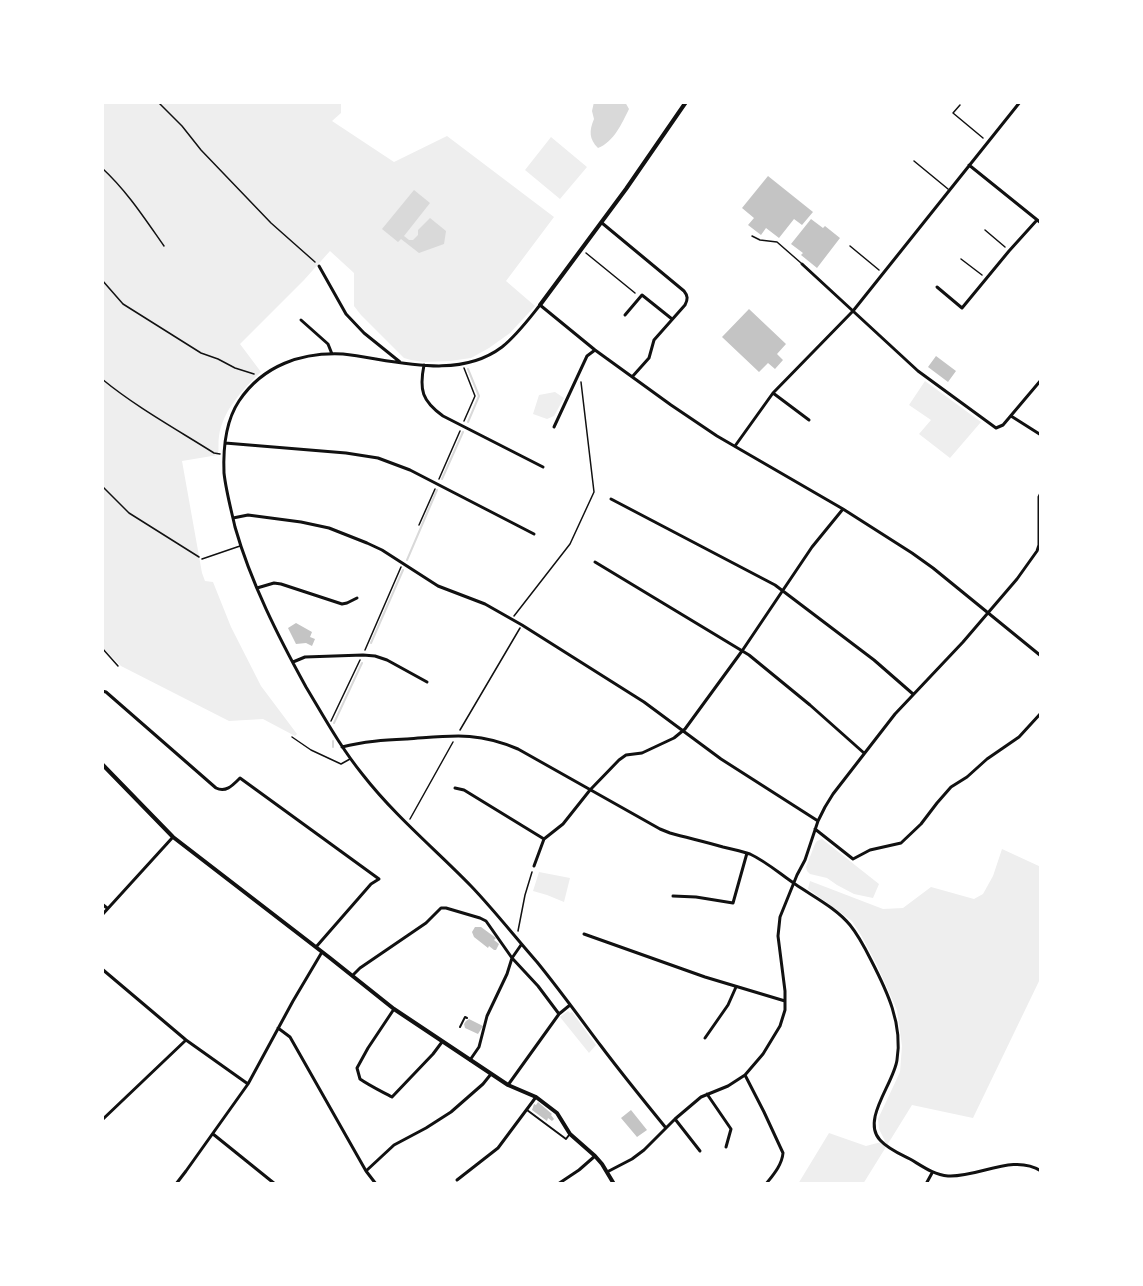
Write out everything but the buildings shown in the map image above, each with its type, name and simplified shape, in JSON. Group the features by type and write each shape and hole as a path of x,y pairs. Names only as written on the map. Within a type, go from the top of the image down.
{"street":[{"path":"666,1128 522,945 473,888 407,825 365,778 342,747 293,662 257,588 233,518 225,481 224,455 227,428 236,405 245,393 261,376 297,358 332,354 424,365 453,366 487,356 502,346 514,336 540,305 602,223 686,102"},
{"path":"735,446 773,393 853,311 1020,102"},
{"path":"937,286 962,308 1009,251 1040,221 969,165"},
{"path":"602,223 686,293 687,301 654,340 649,358 632,377"},
{"path":"802,264 918,371 992,426 999,428 1041,380"},
{"path":"320,266 346,314 364,333 401,362"},
{"path":"625,315 642,295 672,319"},
{"path":"540,305 595,350 671,405 735,446 843,509 933,568 1041,656"},
{"path":"301,320 328,344 332,354"},
{"path":"554,427 587,356 595,350"},
{"path":"424,365 422,390 432,408 443,416 543,466"},
{"path":"773,393 809,420"},
{"path":"1011,416 1041,435"},
{"path":"225,443 369,456 400,466 437,483 534,534"},
{"path":"607,1172 644,1150 691,1105 707,1094 728,1086 745,1075 774,1039 783,1019 785,1001 778,928 783,908 806,860 818,821 833,794 895,714 988,614 1017,579 1038,548 1041,493"},
{"path":"611,499 775,585 874,660 913,694"},
{"path":"534,866 544,839 563,824 590,790 622,757 642,753 674,738 689,725 812,547 843,509"},
{"path":"233,518 248,515 329,528 367,543 441,588 485,604 644,702 737,770 818,821"},
{"path":"595,562 742,651 810,705 864,753"},
{"path":"257,588 274,583 281,584 342,604 357,598"},
{"path":"293,662 305,657 375,656 427,682"},
{"path":"102,691 216,789 231,787 240,778 379,879 371,884 316,947"},
{"path":"815,829 854,859 870,850 899,844 921,824 951,787 1013,742 1041,713"},
{"path":"342,747 375,741 459,735 500,742 518,749 665,831 747,853 764,861 838,913 849,924 859,936 889,997 894,1012 898,1054 895,1071 875,1114 874,1130 879,1139 887,1147 933,1172 948,1176 1020,1164 1041,1171"},
{"path":"102,764 173,837 394,1009 508,1085 536,1097 557,1113 570,1134 595,1156 614,1184"},
{"path":"455,788 464,790 544,839"},
{"path":"102,915 173,837"},
{"path":"674,896 733,903 747,853"},
{"path":"102,904 108,909"},
{"path":"353,975 426,924 441,908 486,921 512,958 559,1014"},
{"path":"584,934 705,977 785,1001"},
{"path":"470,1060 479,1047 487,1016 512,958 522,945"},
{"path":"176,1184 248,1084 322,952"},
{"path":"102,969 186,1040 248,1084"},
{"path":"705,1038 728,1005 736,987"},
{"path":"508,1085 559,1014 570,1005"},
{"path":"394,1009 357,1068 360,1079 369,1086 392,1097 442,1042"},
{"path":"460,1027 465,1017 467,1018"},
{"path":"278,1028 290,1037 366,1171 376,1184"},
{"path":"102,1119 186,1040"},
{"path":"366,1171 394,1144 451,1112 491,1074"},
{"path":"745,1075 783,1154 766,1184"},
{"path":"707,1094 731,1129 726,1147"},
{"path":"457,1180 498,1148 536,1097"},
{"path":"527,1110 566,1139 570,1134"},
{"path":"675,1119 700,1151"},
{"path":"213,1134 274,1184"},
{"path":"558,1184 595,1156"},
{"path":"926,1184 933,1172"},
{"path":"366,1184 371,1179"}],"lane":[{"path":"914,161 949,190"},
{"path":"752,236 760,240 777,242 802,264"},
{"path":"202,559 241,546"},
{"path":"292,737 311,750 341,764 351,759"}],"path":[{"path":"158,102 271,223 320,266"},
{"path":"960,105 953,114 988,142"},
{"path":"102,168 132,200 164,246"},
{"path":"985,230 1009,251"},
{"path":"850,246 882,273"},
{"path":"582,249 634,293 642,295"},
{"path":"961,259 986,279"},
{"path":"102,280 123,304 201,353 235,368 261,376"},
{"path":"511,619 570,544 594,492 580,372"},
{"path":"102,379 120,394 214,453 224,455"},
{"path":"419,525 437,483"},
{"path":"102,486 129,513 202,559"},
{"path":"329,726 403,563"},
{"path":"459,731 522,625"},
{"path":"102,648 118,666"},
{"path":"407,825 454,740"},
{"path":"515,937 518,933 525,895 534,866"}],"shaded area":[{"path":"102,102 341,102 341,113 332,121 394,162 447,136 554,217 506,281 535,306 510,333 471,358 424,362 404,358 354,306 354,273 330,251 240,344 261,372 229,409 221,426 218,455 182,461 205,581 213,582 231,627 261,686 297,734 295,736 263,719 229,721 121,666 102,647"},
{"path":"594,102 625,102 629,109 613,137 598,148 591,135"},
{"path":"551,137 587,167 560,199 525,170"},
{"path":"414,190 430,203 404,236 413,240 418,235 418,230 430,218 446,231 444,244 419,253 401,239 398,242 382,229"},
{"path":"925,381 981,422 950,458 919,434 931,420 909,405"},
{"path":"555,392 564,398 554,416 547,419 533,414 539,395"},
{"path":"822,839 879,884 873,898 854,894 827,878 810,874 807,871 806,867 815,844"},
{"path":"1002,849 1041,867 1041,977 973,1118 912,1105 863,1184 798,1184 829,1133 866,1146 885,1141 879,1129 878,1119 900,1072 902,1046 897,1010 861,935 852,921 808,889 810,881 883,909 903,908 931,887 974,899 983,894 993,876"},
{"path":"539,872 570,878 564,902 533,891"},
{"path":"568,1011 572,1012 596,1045 589,1053 560,1017"}],"waterway":[{"path":"468,369 479,396 468,422"},
{"path":"442,479 463,432"},
{"path":"407,560 437,490"},
{"path":"371,643 403,570"},
{"path":"334,723 362,663"},
{"path":"333,741 333,747"}]}
